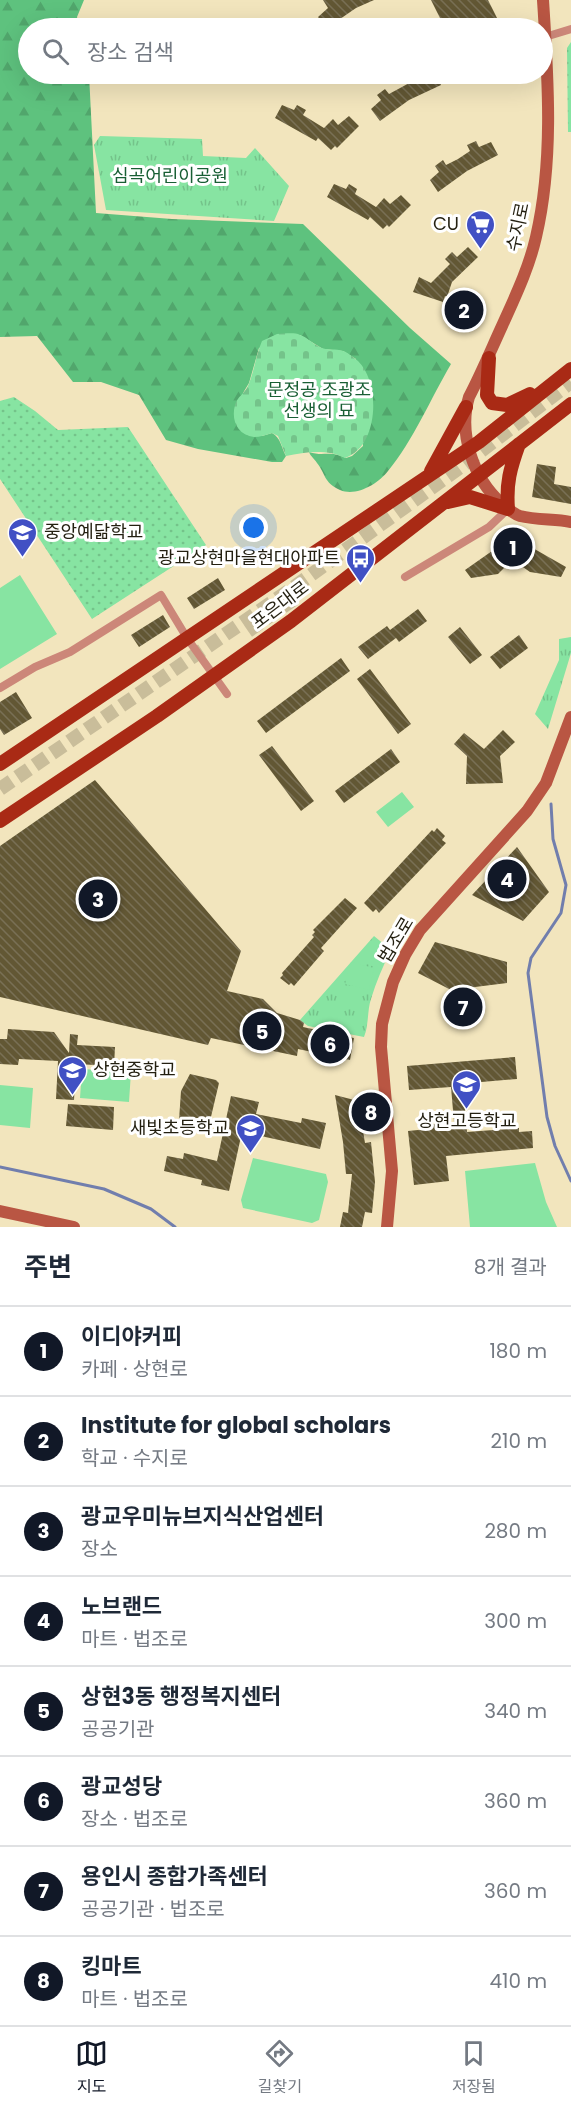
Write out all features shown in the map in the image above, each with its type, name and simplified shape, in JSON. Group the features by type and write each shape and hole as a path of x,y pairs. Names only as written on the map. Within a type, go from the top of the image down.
{"main road":[{"path":"489,358 487,395 492,402 507,405 549,387"},
{"name":"포은대로","path":"0,764 470,448 571,369"},
{"name":"포은대로","path":"0,821 291,621 571,404"},
{"path":"427,477 446,447 466,407"},
{"path":"444,502 470,498 508,509 508,472 519,444"}],"street":[{"name":"수지로","path":"543,0 544,18"},
{"path":"553,35 571,29"},
{"name":"수지로","path":"478,476 465,424 466,407 526,269 536,237 542,204 548,132 546,84"},
{"path":"478,476 494,497 519,516 571,522"},
{"path":"405,577 489,527 508,509"},
{"path":"0,688 35,667 70,652 161,595 187,638 227,694"},
{"name":"법조로","path":"387,1227 392,1171 381,1047 382,1024 393,982 420,930 527,811 546,783 571,717"},
{"path":"0,1211 75,1227"}],"green space":[{"path":"0,0 84,0 77,18 18,18 18,84 90,84 96,213 172,219 303,224 410,328 451,364 406,446 388,471 366,488 346,492 334,487 328,481 309,452 335,454 346,458 352,456 363,446 356,359 343,351 323,349 300,335 259,348 249,383 243,393 262,436 272,433 275,435 286,456 282,462 272,462 198,449 166,440 139,395 101,382 73,382 37,336 0,337"},
{"path":"571,42 571,132 568,132 567,48"},
{"name":"심곡어린이공원","path":"100,136 202,139 203,156 246,158 255,148 289,186 274,221 106,210 94,145"},
{"name":"문정공 조광조 선생의 묘","path":"277,334 298,334 317,346 345,352 358,361 365,371 373,398 373,414 365,441 356,452 345,458 324,452 286,456 278,436 272,433 256,437 248,436 239,430 234,416 235,405 248,386 262,341"},
{"path":"14,397 58,430 128,427 206,545 92,619 0,479 0,401"},
{"path":"20,575 57,634 0,669 0,588"},
{"path":"571,637 571,653 548,729 535,714 559,660 559,639"},
{"path":"402,792 414,807 388,827 376,812"},
{"path":"374,936 391,950 371,999 364,1037 308,1026 300,1020"},
{"path":"351,962 374,968 369,990 345,984"},
{"path":"82,1069 131,1072 129,1102 80,1098"},
{"path":"0,1085 33,1088 30,1128 0,1125"},
{"path":"253,1158 326,1174 328,1182 319,1220 312,1223 243,1208 241,1200"},
{"path":"535,1163 546,1202 557,1227 470,1227 465,1171"}],"building":[{"path":"323,0 374,0 342,18 319,18 328,8"},
{"path":"431,0 488,0 497,18 440,18"},
{"path":"407,84 441,85 409,100 380,121 371,109 381,100 377,95 385,89 389,94"},
{"path":"282,105 294,110 297,105 306,110 303,115 324,128 333,119 338,125 349,116 359,126 337,148 335,146 331,150 318,138 316,141 275,118"},
{"path":"476,141 479,147 491,142 498,155 467,171 438,192 430,180 439,172 435,166 443,160 446,165 458,159 470,151 467,145"},
{"path":"334,184 346,189 349,184 357,189 355,194 376,207 384,198 390,204 401,195 411,205 389,227 387,225 383,229 370,217 368,220 327,197"},
{"path":"468,247 478,257 452,282 443,302 413,292 419,277 431,283 450,264 445,259 452,252 457,257"},
{"path":"537,464 556,467 554,484 571,487 571,504 532,497"},
{"path":"524,543 566,567 561,577 530,572 520,565 506,566 498,574 471,578 465,570 502,544"},
{"path":"218,578 225,590 194,609 187,598"},
{"path":"418,609 427,621 399,642 396,638 368,659 358,647 387,626 390,630"},
{"path":"163,615 170,627 139,647 131,635"},
{"path":"460,627 482,655 470,664 448,637"},
{"path":"519,635 528,648 500,669 490,657"},
{"path":"341,658 350,671 266,733 257,721"},
{"path":"370,669 411,724 398,734 357,679"},
{"path":"16,692 32,718 4,735 0,729 0,702"},
{"path":"503,730 515,742 500,756 503,783 466,784 467,756 454,744 464,733 484,749"},
{"path":"272,746 314,801 301,811 259,755"},
{"path":"391,749 400,762 344,803 335,791"},
{"path":"95,780 241,951 227,991 263,999 277,1013 300,1020 304,1023 303,1027 354,1038 350,1060 298,1049 297,1056 211,1038 208,1045 0,997 0,846"},
{"path":"437,828 445,836 442,840 446,843 379,913 376,909 373,912 364,903 432,830 434,832"},
{"path":"517,847 549,892 523,921 472,895"},
{"path":"345,898 357,908 321,948 324,951 294,986 291,983 289,985 280,978 282,973 314,937 313,930"},
{"path":"435,942 507,962 507,983 451,990 418,973"},
{"path":"8,1029 54,1032 69,1053 70,1034 78,1035 77,1045 115,1047 114,1066 76,1064 74,1100 56,1099 58,1061 19,1059 18,1065 0,1064 0,1039 7,1039"},
{"path":"515,1057 517,1079 470,1083 471,1088 463,1089 467,1132 519,1128 519,1132 532,1131 533,1148 446,1156 449,1181 414,1185 408,1131 428,1129 427,1125 454,1122 451,1087 409,1090 407,1066"},
{"path":"190,1074 216,1080 219,1083 210,1121 205,1128 181,1123 179,1120 181,1091"},
{"path":"335,1095 358,1101 365,1143 371,1142 375,1182 372,1213 365,1212 362,1227 340,1227 343,1212 348,1213 352,1174 346,1174"},
{"path":"231,1096 259,1102 256,1114 301,1123 302,1118 326,1123 320,1149 242,1132 229,1191 201,1185 202,1180 164,1171 167,1156 183,1159 184,1153 217,1161"},
{"path":"68,1104 114,1107 113,1130 66,1126"}],"waterway":[{"path":"551,804 553,839 566,885 561,913 531,958 528,973 547,1117 555,1146 571,1181"},
{"path":"0,1167 104,1189 151,1209 175,1227"}],"tunnel":[{"path":"0,789 290,590 459,468 571,382"},
{"path":"248,631 294,599"}],"place":[{"name":"CU","path":"480,250"},
{"name":"Institute for global scholars","path":"464,310"},
{"name":"이디야커피","path":"513,547"},
{"name":"중앙예닮학교","path":"23,558"},
{"name":"광교상현마을현대아파트","path":"361,584"},
{"name":"노브랜드","path":"507,879"},
{"name":"광교우미뉴브지식산업센터","path":"98,899"},
{"name":"용인시 종합가족센터","path":"463,1007"},
{"name":"상현3동 행정복지센터","path":"262,1031"},
{"name":"광교성당","path":"330,1044"},
{"name":"상현중학교","path":"72,1096"},
{"name":"상현고등학교","path":"467,1110"},
{"name":"킹마트","path":"371,1112"},
{"name":"새빛초등학교","path":"250,1154"}]}
